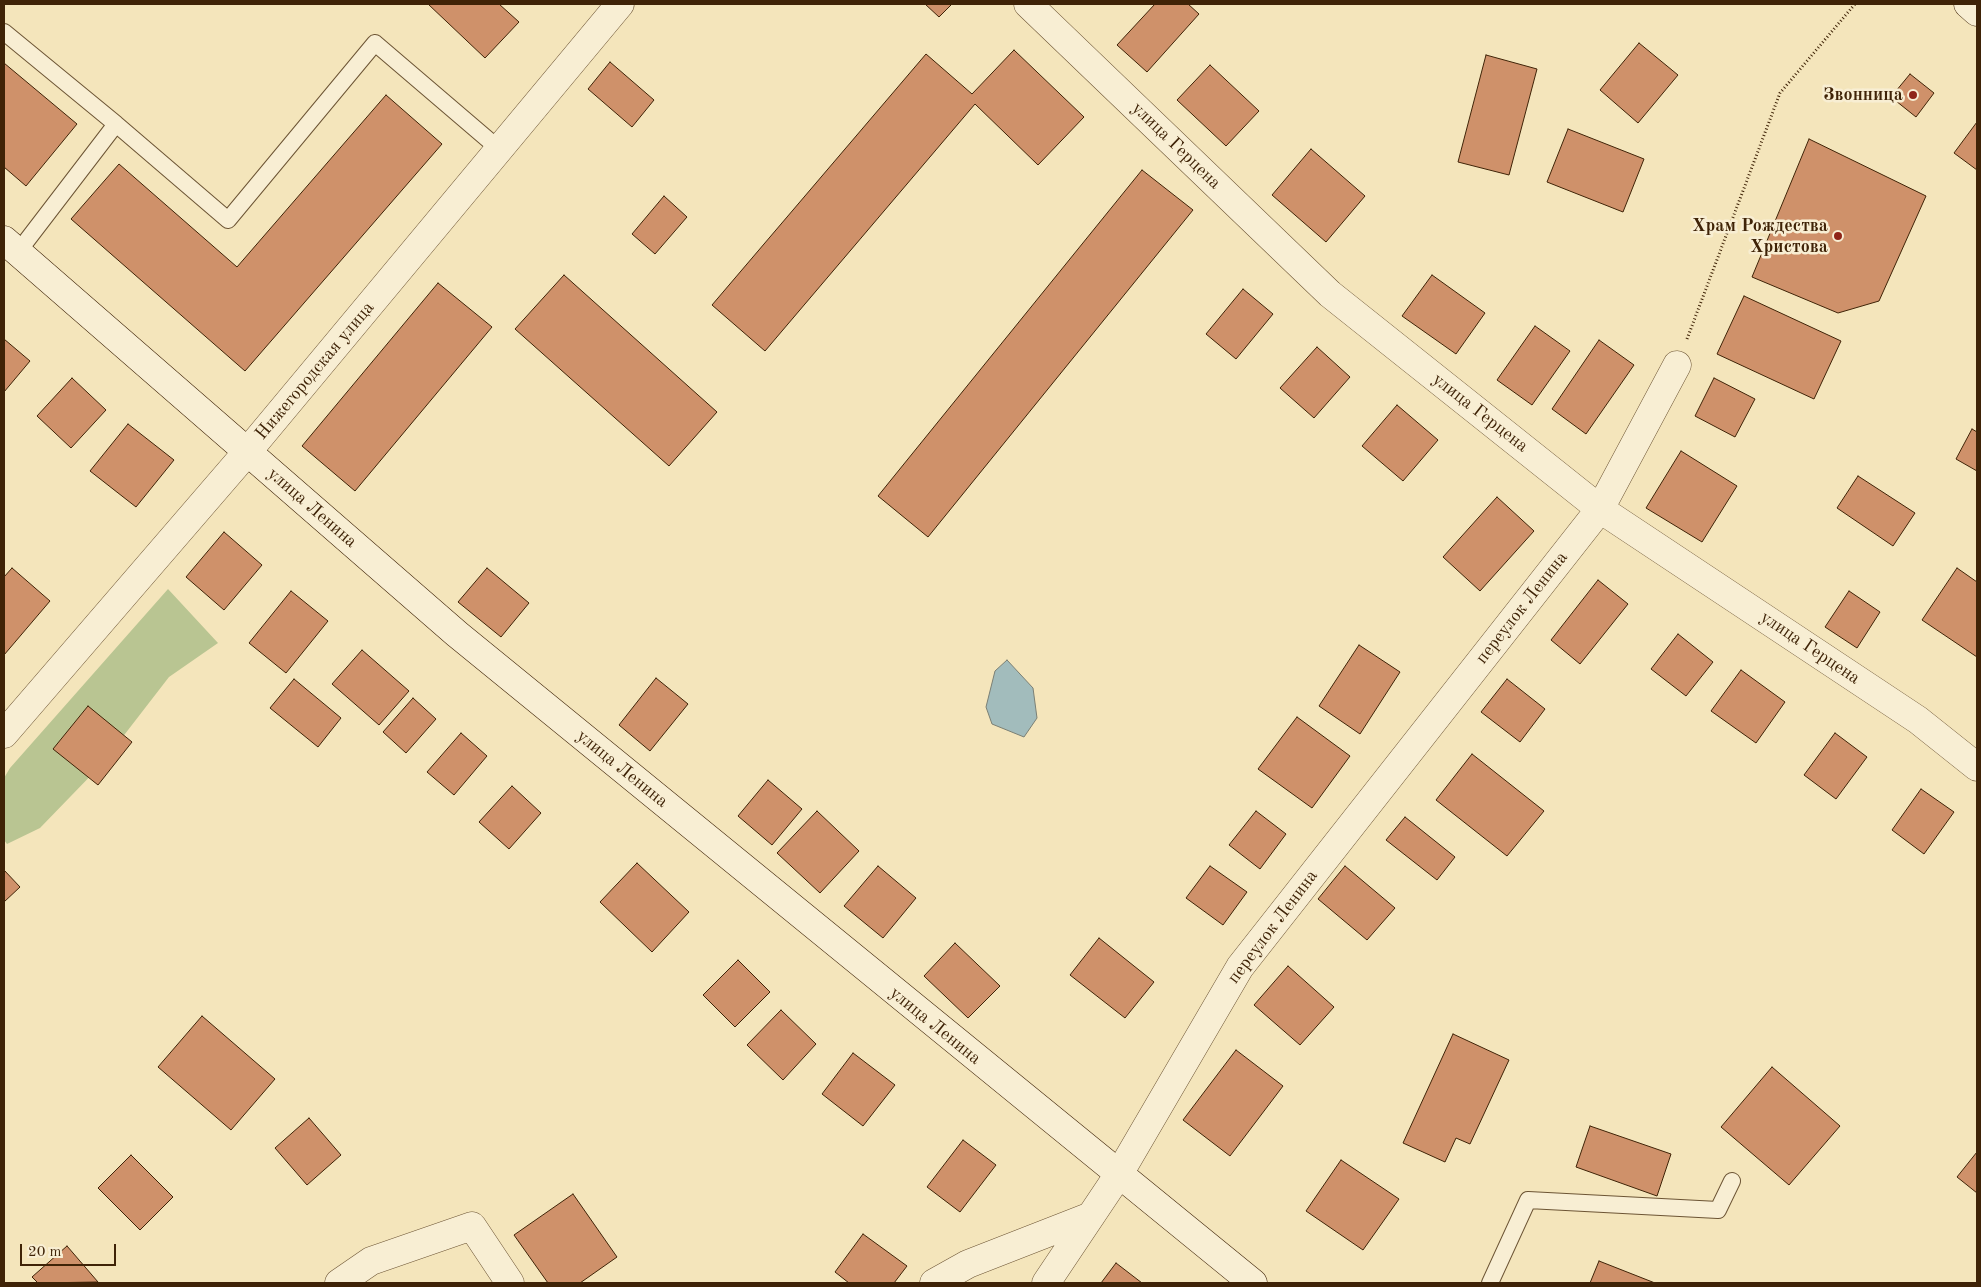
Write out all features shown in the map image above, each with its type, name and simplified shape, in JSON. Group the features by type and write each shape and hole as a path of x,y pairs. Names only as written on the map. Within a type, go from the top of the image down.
{"street":[{"name":"Нижегородская улица","path":"4,734 248,451 620,4"},
{"name":"улица Герцена","path":"1028,4 1330,294 1600,509 1918,720 1977,767"},
{"path":"1968,4 1977,12"},
{"name":"улица Ленина","path":"11,246 465,641 1253,1283"},
{"name":"переулок Ленина","path":"1046,1283 1119,1174 1240,967 1600,509 1678,365"},
{"path":"934,1283 968,1264 1091,1216"},
{"path":"339,1283 371,1261 472,1226 510,1283"}],"lane":[{"path":"4,32 116,124 228,220 375,43 499,149"},
{"path":"11,246 116,124"},
{"path":"1490,1283 1528,1200 1718,1210 1732,1181"}],"path":[{"path":"1678,365 1780,93 1855,4"}],"green space":[{"path":"168,589 218,643 169,677 101,765 40,828 7,844 4,840 4,778 10,768"}],"water":[{"path":"1007,660 1033,688 1037,718 1024,737 992,724 986,707 995,671"}],"building":[{"path":"428,4 499,4 519,22 485,58"},
{"path":"925,4 952,4 939,17"},
{"path":"1155,4 1188,4 1199,14 1147,72 1117,45"},
{"path":"1639,43 1678,75 1638,123 1600,90"},
{"path":"1014,50 1084,117 1038,165 975,104 765,351 712,305 926,54 972,94"},
{"path":"1486,55 1537,69 1509,175 1458,162"},
{"path":"610,62 654,100 632,127 588,89"},
{"path":"4,63 77,124 26,186 4,167"},
{"path":"1210,65 1259,111 1226,146 1177,100"},
{"name":"Звонница","path":"1910,74 1934,93 1916,117 1891,97"},
{"path":"386,95 442,144 245,371 71,219 119,164 237,267"},
{"path":"1977,122 1977,170 1954,153"},
{"path":"1568,129 1644,159 1623,212 1547,182"},
{"name":"Храм Рождества Христова","path":"1809,139 1926,196 1879,301 1838,313 1752,277"},
{"path":"1311,149 1365,196 1326,242 1272,195"},
{"path":"1142,170 1193,210 928,537 878,496"},
{"path":"664,196 687,217 655,254 632,234"},
{"path":"564,275 717,412 669,466 515,329"},
{"path":"1432,275 1485,313 1456,354 1402,316"},
{"path":"438,283 492,327 355,491 302,446"},
{"path":"1243,289 1273,314 1236,359 1206,334"},
{"path":"1744,296 1841,341 1814,399 1717,354"},
{"path":"1535,326 1570,351 1532,405 1497,380"},
{"path":"4,339 30,361 4,392"},
{"path":"1599,340 1634,365 1586,434 1552,409"},
{"path":"1317,347 1350,377 1314,418 1280,388"},
{"path":"72,378 106,410 71,448 37,416"},
{"path":"1714,378 1755,399 1735,437 1695,416"},
{"path":"1397,405 1438,440 1403,481 1362,446"},
{"path":"128,424 174,460 136,507 90,471"},
{"path":"1972,429 1977,432 1977,471 1956,459"},
{"path":"1681,451 1737,486 1702,542 1646,508"},
{"path":"1858,476 1915,513 1893,546 1837,508"},
{"path":"1497,497 1534,531 1480,591 1443,557"},
{"path":"224,532 262,565 224,610 186,577"},
{"path":"12,568 50,601 4,655 4,577"},
{"path":"487,568 529,603 501,637 458,602"},
{"path":"1957,568 1977,582 1977,657 1922,620"},
{"path":"1598,580 1628,604 1580,664 1551,640"},
{"path":"291,591 328,621 286,673 249,643"},
{"path":"1849,591 1880,612 1857,648 1825,627"},
{"path":"1678,634 1713,662 1686,696 1651,669"},
{"path":"1359,645 1400,672 1360,734 1319,706"},
{"path":"362,650 409,691 379,725 332,684"},
{"path":"1741,670 1785,702 1756,743 1711,711"},
{"path":"656,678 688,704 650,751 619,725"},
{"path":"294,679 341,718 318,747 270,708"},
{"path":"1507,679 1545,709 1520,742 1481,712"},
{"path":"413,698 436,719 406,753 383,732"},
{"path":"88,706 132,742 98,785 53,749"},
{"path":"1297,717 1350,756 1312,808 1258,769"},
{"path":"461,733 487,756 454,795 427,772"},
{"path":"1835,733 1867,757 1836,799 1804,775"},
{"path":"1472,754 1544,811 1507,856 1436,800"},
{"path":"768,780 802,809 772,845 738,816"},
{"path":"512,786 541,813 509,849 479,822"},
{"path":"1921,789 1954,812 1924,854 1892,830"},
{"path":"817,811 859,851 820,893 777,853"},
{"path":"1256,811 1286,834 1260,869 1229,845"},
{"path":"1405,817 1455,857 1437,880 1386,840"},
{"path":"637,863 689,912 652,952 600,902"},
{"path":"878,866 916,898 883,938 844,906"},
{"path":"1210,866 1247,892 1223,925 1186,898"},
{"path":"1345,866 1395,908 1367,940 1318,899"},
{"path":"4,870 20,887 4,902"},
{"path":"1099,938 1154,982 1125,1018 1070,975"},
{"path":"955,943 1000,986 968,1018 924,976"},
{"path":"738,960 770,992 735,1027 703,995"},
{"path":"1288,966 1334,1007 1300,1045 1254,1005"},
{"path":"781,1010 816,1044 783,1080 747,1045"},
{"path":"202,1016 275,1079 231,1130 158,1067"},
{"path":"1453,1034 1509,1060 1470,1144 1456,1138 1445,1162 1403,1143"},
{"path":"1236,1050 1283,1086 1230,1156 1183,1120"},
{"path":"853,1053 895,1085 863,1126 822,1094"},
{"path":"1772,1067 1840,1126 1789,1185 1721,1127"},
{"path":"309,1118 341,1155 307,1185 275,1148"},
{"path":"1590,1126 1671,1154 1657,1196 1576,1167"},
{"path":"963,1140 996,1165 960,1212 927,1187"},
{"path":"1977,1152 1977,1193 1957,1177"},
{"path":"131,1155 173,1197 140,1230 98,1188"},
{"path":"1341,1160 1399,1199 1363,1250 1306,1211"},
{"path":"573,1194 617,1257 580,1283 548,1283 514,1235"},
{"path":"863,1234 907,1266 894,1283 849,1283 835,1272"},
{"path":"67,1246 98,1282 38,1283 32,1277"},
{"path":"1599,1261 1655,1283 1590,1283"},
{"path":"1116,1263 1142,1283 1101,1283"}],"place":[{"name":"Звонница","path":"1913,95"},
{"name":"Храм Рождества Христова","path":"1838,236"}]}
